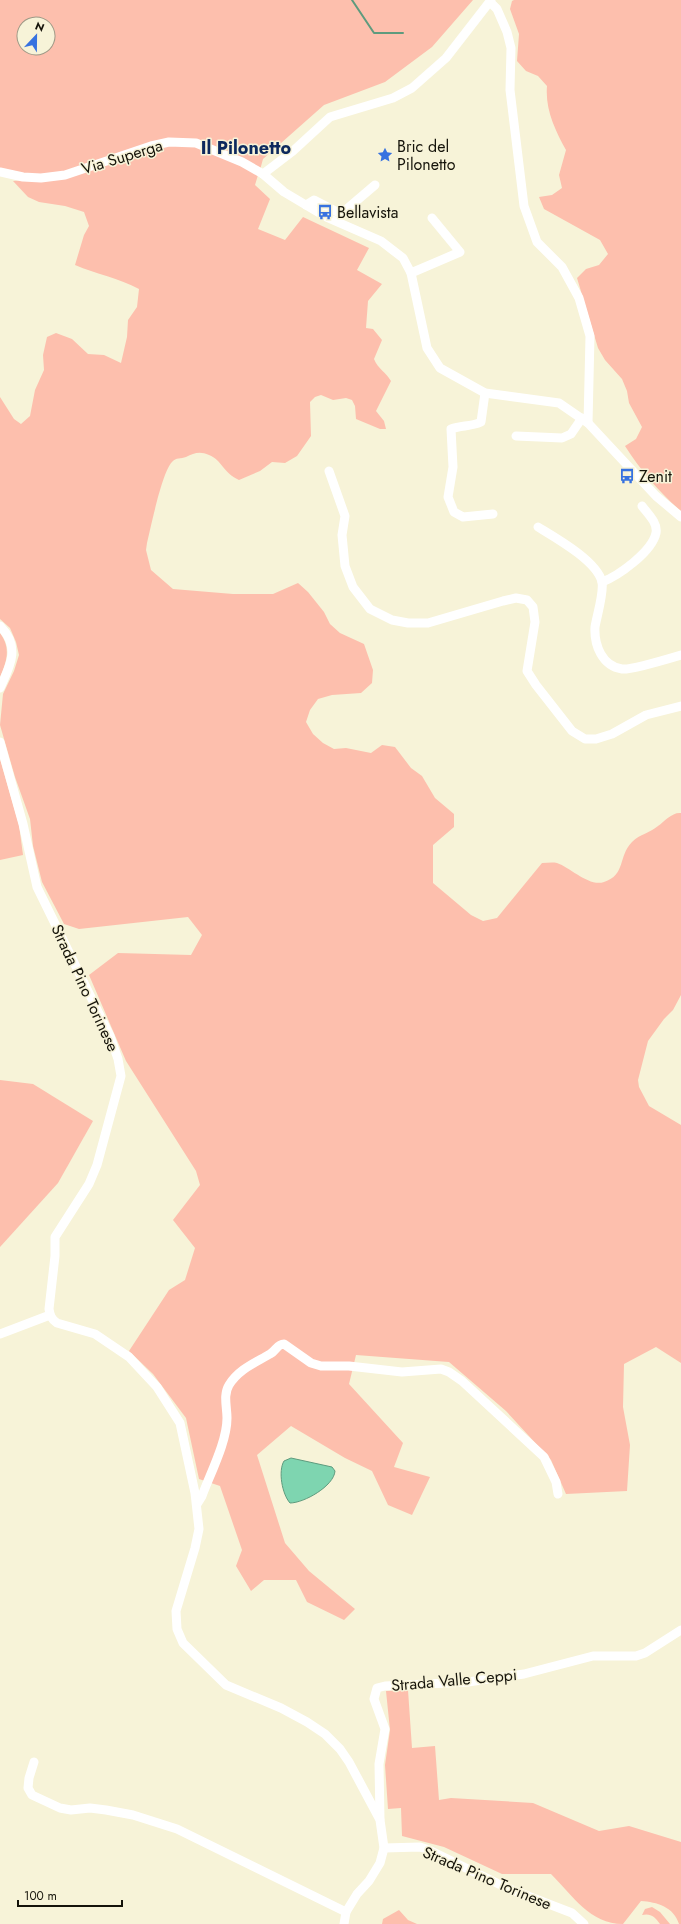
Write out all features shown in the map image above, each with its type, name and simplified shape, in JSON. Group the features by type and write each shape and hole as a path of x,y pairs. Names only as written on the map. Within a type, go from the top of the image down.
{"street":[{"path":"263,174 293,151 330,117 393,98 412,88 446,58 490,1 500,0"},
{"path":"490,1 497,9 507,32 511,48 510,90 524,206 537,242 562,267 579,298 590,336 585,420 570,434 562,438 516,436"},
{"name":"Via Superga","path":"0,172 23,177 41,178 65,175 151,146 169,142 196,143 242,162 263,174 284,192 326,217 381,241 403,258 411,273 427,348 440,368 485,393 554,402 585,420 656,496 681,517"},
{"path":"306,205 314,200 341,214 375,185"},
{"path":"411,273 460,252 432,218"},
{"path":"485,393 481,422 471,427 458,426 451,429 453,467 448,497 454,512 463,517 493,514"},
{"path":"329,471 345,516 342,535 345,566 353,587 370,609 392,620 408,623 428,623 503,601 516,598 527,600 533,607 535,622 527,671 572,731 584,739 596,739 612,734 646,715 681,706"},
{"path":"602,582 615,577 632,564 656,533 655,522 642,506"},
{"path":"538,527 582,557 597,573 602,582 595,629 601,656 612,666 623,669 681,654"},
{"path":"0,626 8,638 13,654 0,688"},
{"name":"Strada Pino Torinese","path":"0,742 23,824 37,887 110,1036 118,1059 121,1076 97,1165 89,1184 55,1237 55,1256 49,1309 50,1315"},
{"path":"0,1334 50,1315 52,1320 95,1334 129,1356 157,1387 180,1423 196,1504 199,1529 195,1548 176,1611 177,1629 183,1643 226,1685 281,1708 308,1722 325,1734 340,1749 349,1762 380,1820 384,1848 380,1863 369,1880 357,1894 346,1912 344,1924"},
{"path":"196,1504 202,1496 224,1433 227,1419 226,1396 229,1385 256,1360 269,1355 278,1346 284,1344 311,1363 321,1366 349,1366 402,1372 441,1369 449,1372 462,1381 544,1457 556,1482 558,1494"},
{"name":"Strada Valle Ceppi","path":"380,1820 379,1764 385,1729 374,1699 378,1688 385,1686 468,1682 524,1674 593,1656 636,1656 645,1653 681,1630"},
{"path":"34,1762 29,1778 28,1788 32,1795 60,1808 71,1810 90,1808 111,1810 177,1829 346,1912"},
{"name":"Strada Pino Torinese","path":"384,1848 420,1847 429,1850 507,1888 572,1913 584,1924"}],"shaded area":[{"path":"0,0 473,0 432,47 385,82 324,105 263,159 260,170 181,139 64,172 17,176 0,169"},
{"path":"681,0 681,511 651,481 625,446 636,439 642,427 629,403 627,391 622,379 605,360 598,348 577,278 586,269 599,265 608,254 600,240 544,209 539,197 552,195 562,188 559,175 566,150 558,135 549,111 547,86 538,76 526,71 517,61 519,34 510,9 512,1"},
{"path":"195,145 218,153 258,175 255,185 270,199 258,229 285,240 303,217 369,248 357,270 382,284 368,301 366,328 373,329 382,340 374,359 391,381 376,411 384,421 386,429 380,429 356,419 355,406 352,400 346,398 333,400 321,395 315,397 310,402 311,436 297,456 285,463 272,462 260,471 239,480 229,474 217,460 206,454 194,454 174,460 164,477 147,543 146,550 151,570 173,589 233,594 273,594 298,583 308,592 324,612 330,624 340,633 364,644 373,670 372,683 361,693 332,695 318,699 310,710 306,722 313,734 323,743 334,749 346,748 371,753 382,745 395,747 411,768 422,776 435,798 454,814 454,827 433,845 433,883 471,915 483,921 497,918 542,863 557,863 592,882 598,883 611,879 619,870 625,853 632,842 655,828 672,815 681,813 681,995 673,1010 664,1019 648,1041 638,1080 639,1087 649,1106 681,1125 681,1363 656,1347 624,1364 623,1407 630,1445 627,1491 566,1494 551,1460 506,1411 449,1362 356,1355 349,1384 403,1443 394,1467 430,1477 412,1515 388,1505 372,1471 345,1458 291,1426 257,1455 285,1543 309,1571 355,1609 344,1620 307,1602 296,1580 264,1580 251,1591 236,1566 242,1550 220,1486 199,1479 186,1418 153,1374 129,1351 169,1290 185,1280 195,1248 173,1220 200,1185 196,1171 126,1061 89,975 118,953 191,955 202,935 188,917 79,929 64,924 42,882 33,846 30,819 15,777 0,725 3,694 14,671 19,655 16,642 10,628 0,619 0,397 14,419 21,424 30,416 35,390 44,370 43,355 47,337 56,333 72,339 88,354 104,355 121,363 127,337 128,320 137,307 139,289 124,282 75,265 84,235 89,226 84,212 65,206 39,202 28,197 13,181 66,177 164,146"},
{"path":"0,633 6,644 7,655 0,677"},
{"path":"0,759 19,825 23,855 0,860"},
{"path":"0,1080 33,1084 93,1121 58,1183 0,1247"},
{"path":"291,1458 332,1467 335,1471 333,1477 324,1488 317,1493 303,1500 290,1503 283,1488 281,1471 284,1461"},
{"path":"408,1690 412,1748 435,1746 439,1800 451,1798 533,1803 599,1831 629,1826 681,1842 681,1924 679,1924 673,1913 664,1906 641,1901 623,1924 611,1923 592,1914 583,1907 551,1874 502,1874 444,1847 402,1836 401,1808 388,1809 385,1765 390,1730 386,1691"},
{"path":"652,1907 660,1912 670,1924 660,1924 652,1916 642,1915 645,1909"},
{"path":"399,1910 408,1920 417,1924 382,1924 383,1919"}],"waterway":[{"path":"352,0 374,33 403,33"}],"place":[{"name":"Bric del Pilonetto","path":"385,155"},
{"name":"Bellavista","path":"325,212"},
{"name":"Zenit","path":"627,476"}],"district":[{"name":"Il Pilonetto","path":"246,148"}]}
